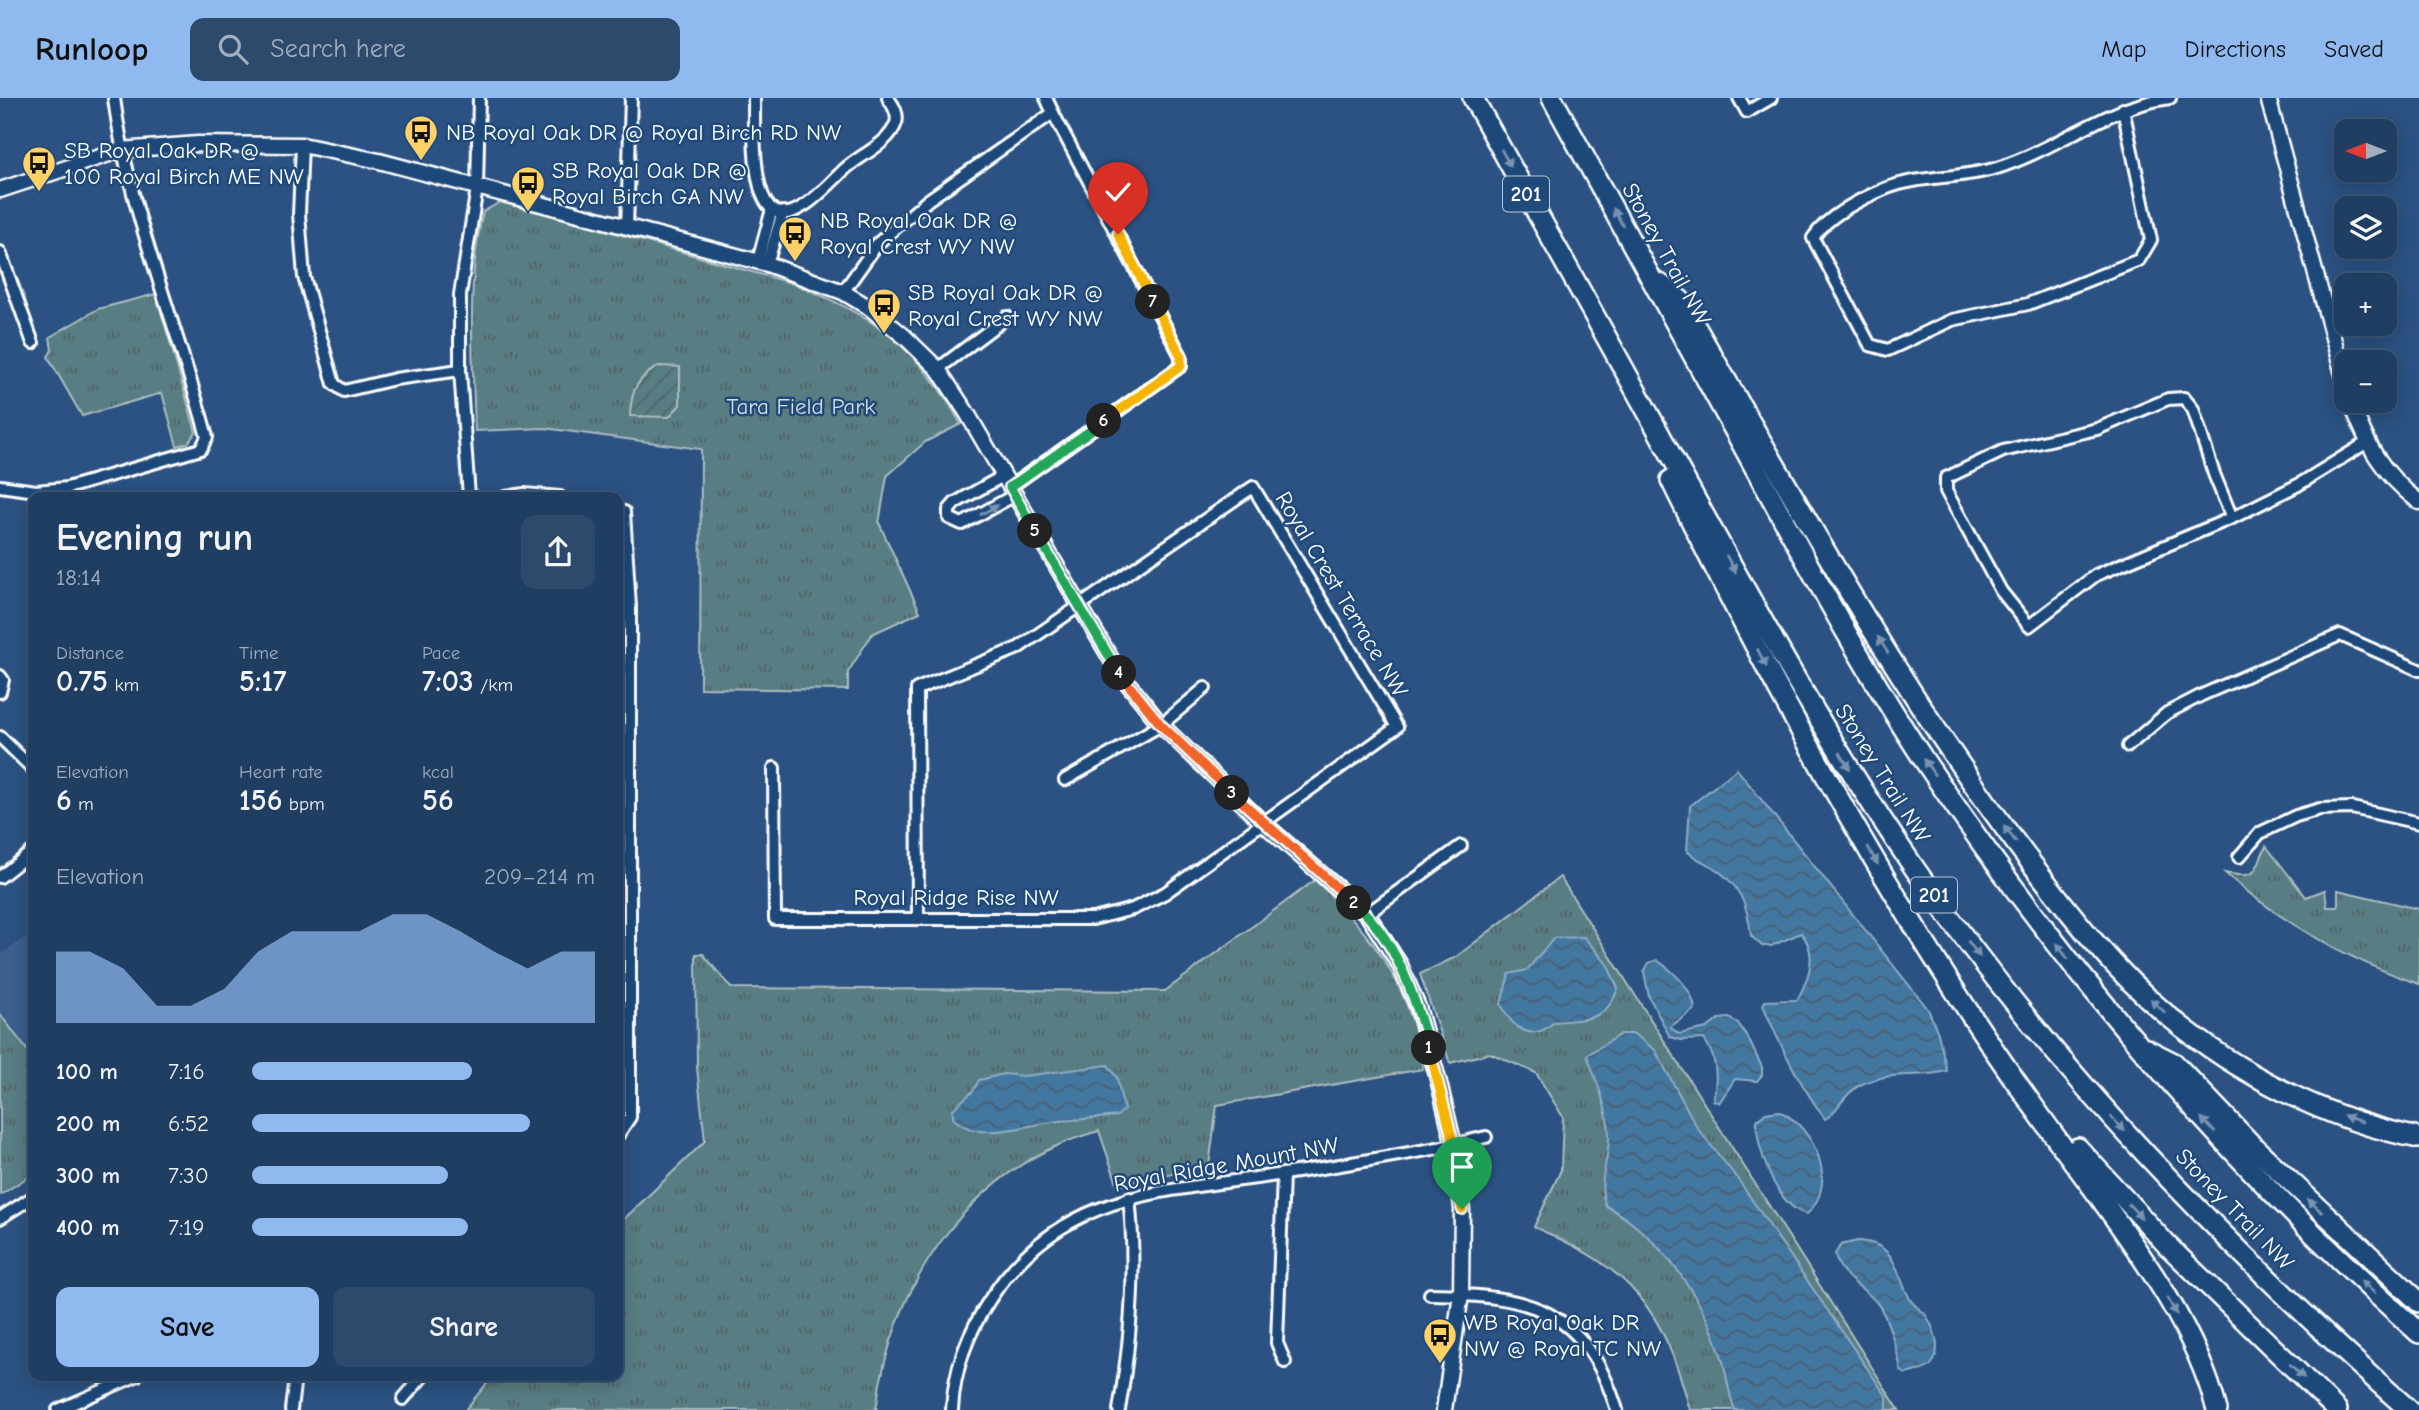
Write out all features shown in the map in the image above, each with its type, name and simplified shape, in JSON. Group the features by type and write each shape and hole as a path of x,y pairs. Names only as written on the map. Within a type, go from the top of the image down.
{"highway":[{"name":"Stoney Trail NW","path":"1473,98 1581,289 1782,658 1863,792 1925,883 2011,1000 2108,1113 2287,1298 2409,1410"},
{"name":"Stoney Trail NW","path":"1552,98 1804,557 1922,756 2013,888 2136,1044 2291,1212 2419,1333"},
{"path":"1651,276 1680,300 1852,597 1930,720 2000,821 2092,940 2166,1014 2248,1071 2316,1106 2419,1138"},
{"path":"1581,289 1591,321 1773,680 1883,873 1980,1028 2157,1280 2190,1340 2217,1410"},
{"path":"1980,1028 2093,1166 2167,1245 2337,1410"},
{"path":"2136,1044 2174,1063 2255,1148 2419,1302"}],"street":[{"path":"0,486 37,491 67,488 201,449 207,437 121,150 114,98"},
{"path":"469,492 460,370 460,295 477,188 479,98"},
{"path":"626,228 631,98"},
{"path":"754,98 756,180 762,197 778,211"},
{"path":"778,211 804,206 849,165 885,139 896,123 897,112 888,98"},
{"path":"1009,486 955,503 949,510 949,518 962,524 1009,486 1181,366 1181,356 1046,98"},
{"path":"1739,98 1747,112 1771,98"},
{"path":"2123,109 2151,240 2139,260 2028,304 1952,320 1888,350 1870,345 1813,238 1822,224 1887,189 1915,180 1996,168 2048,149 2123,109 2170,98"},
{"path":"2268,98 2336,350"},
{"path":"843,292 878,243 928,200 1053,113"},
{"path":"0,190 121,150 198,144 302,145 379,161 762,262 843,292 870,308 938,369 1118,671 1161,725 1262,822 1367,914 1400,965 1418,1007 1454,1145 1462,1209 1461,1294 1444,1410"},
{"path":"302,145 299,214 304,276 334,384 344,391 396,379 460,370"},
{"path":"762,262 778,211"},
{"path":"0,252 33,343"},
{"path":"938,369 1007,317"},
{"path":"2232,518 2214,474 2193,409 2184,398 2168,399 2097,429 2003,451 1946,478 1946,491 2001,591 2029,626 2096,575 2232,518 2298,485 2366,443"},
{"path":"2355,413 2366,443 2387,473 2419,502"},
{"name":"Royal Crest Terrace NW","path":"1079,607 1253,487 1397,727 1262,822"},
{"path":"623,512 630,607 623,652 624,972 630,1117 623,1128"},
{"path":"918,917 917,689 1018,648 1079,607"},
{"path":"2128,746 2168,713 2202,695 2340,635 2419,670"},
{"path":"0,676 3,680 0,692"},
{"path":"1065,780 1161,725 1205,688"},
{"path":"0,737 28,764"},
{"name":"Royal Ridge Rise NW","path":"774,768 775,919 1093,919 1133,909 1166,893 1262,822"},
{"path":"2239,857 2260,833 2296,816 2320,809 2351,808 2419,823"},
{"path":"1367,914 1461,846"},
{"path":"0,877 28,855"},
{"name":"Royal Ridge Mount NW","path":"952,1410 960,1359 975,1320 1009,1272 1040,1240 1079,1216 1129,1198 1454,1145 1486,1137"},
{"path":"1283,1174 1277,1343 1285,1362"},
{"path":"1119,1410 1128,1348 1134,1248 1129,1198"},
{"path":"0,1218 28,1200"},
{"path":"1430,1294 1461,1294 1525,1303 1569,1326 1589,1347 1601,1366 1617,1410"},
{"path":"58,1410 112,1381"},
{"path":"291,1410 294,1381"},
{"path":"403,1399 419,1381"}],"shaded area":[{"path":"28,935 28,1051 0,1014 0,955"}],"green space":[{"name":"Tara Field Park","path":"502,201 791,283 820,295 846,307 891,336 928,374 945,397 961,424 925,442 887,476 879,523 920,612 872,634 848,672 848,690 700,688 701,449 544,428 475,431 472,321 474,266 483,212"},
{"path":"156,294 196,432 188,443 177,446 162,393 82,416 48,357 52,350 50,337 98,309"},
{"path":"659,366 680,367 680,405 669,417 630,416 632,399 640,380"},
{"path":"2266,846 2306,897 2325,890 2327,907 2338,907 2338,890 2419,909 2419,984 2366,963 2316,938 2270,908 2225,873 2244,875 2253,872"},
{"path":"1560,877 1899,1410 1690,1410 1668,1344 1655,1318 1639,1296 1619,1276 1596,1259 1534,1227 1561,1170 1563,1117 1536,1073 1490,1053 1450,1063 1420,974 1456,957"},
{"path":"1315,880 1355,921 1387,964 1410,1013 1423,1069 1217,1105 1209,1166 1118,1186 1099,1131 1054,1147 1013,1171 977,1200 946,1235 920,1275 899,1317 885,1363 876,1410 465,1410 489,1381 623,1381 623,1220 705,1141 697,1068 696,954 703,954 731,988 1165,991"},
{"path":"0,1014 28,1051 28,1177 0,1195"}],"water":[{"path":"1737,769 1928,1009 1938,1033 1947,1071 1871,1080 1854,1089 1825,1119 1791,1064 1763,1005 1765,1001 1797,1000 1810,966 1806,940 1801,933 1771,946 1762,946 1751,936 1744,904 1735,887 1721,873 1687,851 1690,806"},
{"path":"1584,937 1607,964 1618,988 1608,1007 1594,1017 1554,1022 1538,1032 1523,1030 1517,1026 1501,1004 1509,974 1527,970 1554,938"},
{"path":"1657,960 1686,987 1695,1009 1670,1027 1679,1034 1707,1028 1719,1019 1729,1018 1738,1023 1762,1067 1762,1075 1757,1081 1735,1079 1719,1103 1713,1100 1715,1068 1712,1053 1704,1039 1681,1040 1670,1037 1649,997 1644,972 1649,963"},
{"path":"1621,1034 1634,1034 1655,1050 1698,1129 1737,1178 1887,1397 1887,1410 1735,1410 1714,1336 1692,1292 1662,1252 1645,1234 1606,1206 1603,1197 1609,1144 1608,1125 1601,1094 1587,1055"},
{"path":"1108,1065 1117,1078 1124,1110 1117,1116 1060,1121 1001,1131 975,1130 963,1126 953,1118 953,1109 973,1091 979,1080 1004,1074 1024,1076"},
{"path":"1779,1111 1803,1130 1813,1143 1819,1158 1821,1188 1817,1202 1807,1214 1786,1201 1777,1189 1764,1160 1757,1120 1766,1113"},
{"path":"1857,1241 1880,1247 1887,1253 1893,1260 1911,1301 1929,1320 1937,1349 1936,1356 1927,1368 1906,1374 1901,1371 1892,1336 1881,1309 1872,1297 1842,1270 1835,1254 1841,1245"}],"place":[{"name":"NB Royal Oak DR @ Royal Birch RD NW","path":"421,162"},
{"name":"SB Royal Oak DR @ 100 Royal Birch ME NW","path":"39,193"},
{"name":"SB Royal Oak DR @ Royal Birch GA NW","path":"528,213"},
{"name":"NB Royal Oak DR @ Royal Crest WY NW","path":"795,263"},
{"name":"SB Royal Oak DR @ Royal Crest WY NW","path":"884,335"},
{"name":"WB Royal Oak DR NW @ Royal TC NW","path":"1440,1365"}],"route":[{"path":"1118,234 1181,356 1181,366 1010,487 1118,671 1161,725 1310,867 1367,914 1400,965 1418,1007 1439,1083 1454,1145 1462,1209"}]}
